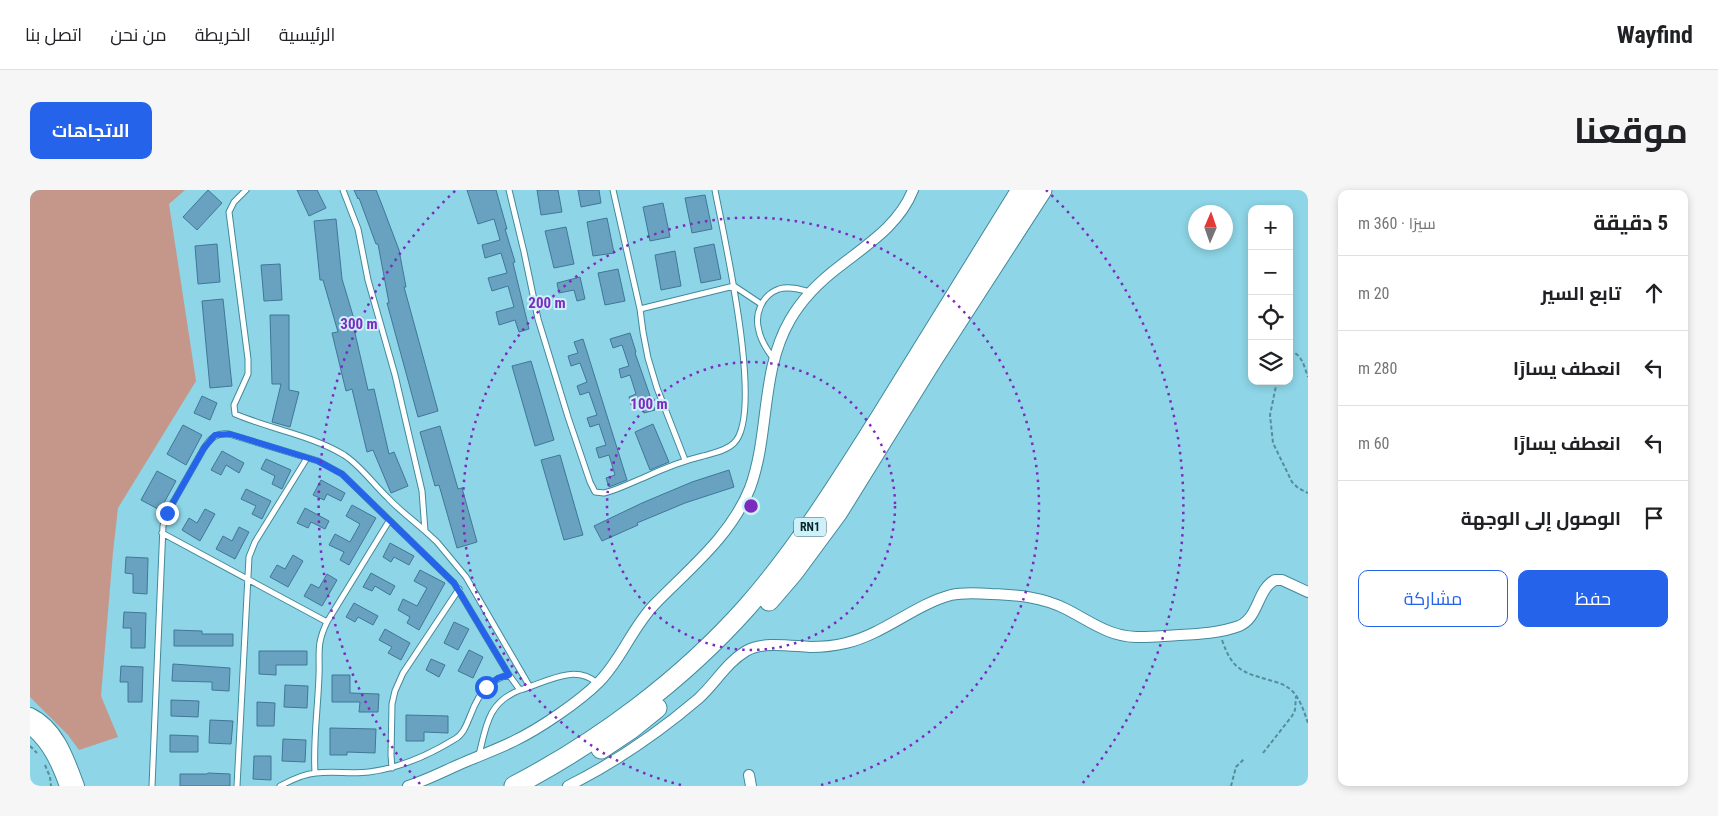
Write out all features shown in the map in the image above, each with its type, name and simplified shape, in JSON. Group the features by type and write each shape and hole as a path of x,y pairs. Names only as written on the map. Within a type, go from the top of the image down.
{"highway":[{"name":"RN1","path":"514,786 551,766 598,736 640,705 676,676 746,608 783,563 827,502 1021,190"},
{"name":"RN1","path":"540,786 616,739 662,704 730,642 793,573 838,512 931,362 1042,190"}],"street":[{"path":"408,786 514,741 556,715 598,684 608,672 630,636 652,608 724,534 743,505 756,469 774,360 790,320 810,292 840,266 874,242 902,211 913,190"},
{"path":"568,786 603,768 667,724 701,696 736,658 748,650 759,646 812,647 845,644 884,629 922,608 951,595 980,593 1037,598 1067,609 1108,631 1132,637 1196,634 1240,625 1246,622 1263,593 1273,581 1282,580 1308,592"},
{"path":"30,715 40,719 50,729 64,754 77,786"},
{"path":"30,727 44,739 66,786"},
{"path":"749,775 751,786"}],"lane":[{"path":"246,190 234,202 229,212 248,358 248,374 234,405 235,414 310,440 343,455 358,466 388,499 437,542 466,577 530,687"},
{"path":"343,190 358,229 368,280 395,375 422,491 425,531"},
{"path":"509,190 538,319 585,471 592,488 595,492 599,493 611,492 685,460 727,448 735,443 742,428 744,420 744,364 739,319 715,190"},
{"path":"613,190 640,308 648,358 657,388 685,460"},
{"path":"640,308 734,286 761,304"},
{"path":"774,360 761,339 758,330 757,319 761,304 779,289 799,289 810,292"},
{"path":"152,786 164,520 204,448 215,435 230,434 325,464 342,474 459,589 509,675 520,690"},
{"path":"237,786 249,557 255,542 307,458"},
{"path":"315,773 314,729 319,675 319,637 326,622 389,520"},
{"path":"162,533 326,622"},
{"path":"392,768 392,712 395,691 403,673 459,589"},
{"path":"478,756 488,719 494,707 502,698 520,690 571,674 586,675 598,684"},
{"path":"280,786 294,779 315,773 368,772 392,768 414,760 461,735 477,698 492,682 509,675"}],"path":[{"path":"1293,352 1299,355 1308,377"},
{"path":"1276,385 1270,414 1274,443 1292,482 1298,488 1308,493"},
{"path":"1219,630 1230,659 1238,668 1247,673 1284,685 1292,690 1308,723"},
{"path":"1264,753 1292,716 1295,710 1296,696"},
{"path":"30,746 41,756"},
{"path":"1230,786 1236,767 1244,759"},
{"path":"44,763 50,777 51,786"}],"shaded area":[{"path":"30,190 185,190 169,204 196,381 118,508 101,696 118,737 79,750 68,735 30,697"}],"building":[{"path":"208,190 222,203 197,230 183,217"},
{"path":"297,190 317,190 326,208 309,216"},
{"path":"354,190 376,190 382,205 399,250 406,287 404,287 438,411 418,417 387,303 389,303 378,244 376,244 359,198"},
{"path":"467,190 496,190 515,262 513,263 529,329 519,332 515,320 499,325 496,312 514,307 508,286 492,291 488,278 507,273 501,253 485,258 482,245 500,240 494,219 478,224"},
{"path":"537,190 558,190 562,212 541,215"},
{"path":"578,190 599,190 601,203 581,207"},
{"path":"705,195 712,229 692,233 685,198"},
{"path":"663,203 670,237 650,241 643,207"},
{"path":"607,218 614,253 593,256 587,222"},
{"path":"336,219 342,279 354,319 352,320 368,390 374,389 389,454 394,452 408,486 391,493 373,450 367,452 352,389 346,391 332,333 338,332 323,280 320,280 314,221"},
{"path":"566,227 574,264 554,268 545,231"},
{"path":"217,244 220,282 198,284 195,246"},
{"path":"714,244 721,279 701,283 694,248"},
{"path":"675,251 681,286 661,290 655,255"},
{"path":"280,264 282,300 264,301 261,265"},
{"path":"618,269 625,301 605,305 598,273"},
{"path":"580,277 585,299 577,301 574,290 559,293 557,283"},
{"path":"223,299 232,386 210,388 202,301"},
{"path":"270,315 289,315 289,390 299,392 290,427 272,422 281,384 272,384"},
{"path":"630,333 655,410 644,413 640,403 631,405 629,397 636,394 630,375 621,378 619,369 629,366 622,345 613,348 610,339"},
{"path":"583,339 627,480 609,487 606,478 615,475 609,455 599,458 596,448 606,445 599,424 590,427 587,418 597,415 589,392 580,395 577,386 587,382 580,363 571,366 568,356 578,353 574,342"},
{"path":"531,361 554,440 535,446 512,366"},
{"path":"202,396 217,403 210,420 194,413"},
{"path":"653,424 669,462 650,470 635,432"},
{"path":"183,425 202,435 186,465 167,454"},
{"path":"440,426 458,489 462,488 477,542 457,548 439,485 435,486 420,432"},
{"path":"222,451 244,463 239,473 226,465 221,475 211,470"},
{"path":"560,455 583,535 564,540 541,460"},
{"path":"266,459 291,470 282,489 272,484 275,476 261,469"},
{"path":"729,470 734,487 685,503 637,523 638,525 602,541 594,526 692,482"},
{"path":"157,471 176,481 160,510 141,500"},
{"path":"321,480 345,493 341,501 327,494 324,500 313,495"},
{"path":"246,489 271,501 262,519 252,514 256,506 241,499"},
{"path":"352,505 376,518 349,565 340,560 344,552 329,545 335,534 350,542 360,524 346,516"},
{"path":"305,508 329,521 325,529 311,522 308,528 297,523"},
{"path":"205,509 215,514 200,541 182,530 189,518 197,523"},
{"path":"239,527 249,532 235,559 216,549 223,536 232,541"},
{"path":"390,543 414,556 409,565 394,557 391,562 383,557"},
{"path":"293,555 303,561 288,587 270,577 277,565 285,569"},
{"path":"126,557 148,558 147,594 133,593 133,574 125,573"},
{"path":"420,570 445,583 419,630 407,623 410,617 398,610 403,599 417,606 427,588 414,581"},
{"path":"371,573 395,586 390,595 375,586 372,591 363,587"},
{"path":"327,574 337,580 322,606 304,596 311,584 319,588"},
{"path":"354,603 378,616 373,625 358,617 355,622 346,617"},
{"path":"124,612 146,613 145,648 131,648 131,628 123,628"},
{"path":"454,622 469,629 458,650 444,643"},
{"path":"385,629 410,643 401,660 388,653 392,647 379,640"},
{"path":"174,630 202,631 202,634 233,634 233,646 174,646"},
{"path":"469,650 483,657 473,678 458,671"},
{"path":"259,651 307,651 307,665 276,665 276,675 259,674"},
{"path":"431,659 445,665 439,677 426,670"},
{"path":"173,664 230,668 229,691 212,690 212,682 172,681"},
{"path":"121,666 143,667 142,702 128,702 128,682 120,682"},
{"path":"332,675 350,675 350,693 379,694 378,712 359,712 360,702 332,702"},
{"path":"285,685 308,686 307,708 284,707"},
{"path":"171,700 199,701 198,717 171,716"},
{"path":"257,702 275,703 274,726 257,726"},
{"path":"406,715 448,716 448,733 424,732 424,741 406,741"},
{"path":"210,720 233,721 231,744 209,743"},
{"path":"330,728 376,729 375,753 347,752 347,755 330,755"},
{"path":"170,735 198,736 198,752 170,752"},
{"path":"283,739 306,740 305,762 282,761"},
{"path":"254,756 271,756 271,780 253,779"},
{"path":"180,774 230,774 230,786 180,786"}],"route":[{"path":"167,513 208,441 215,435 230,434 318,461 334,469 342,474 444,573 462,593 509,675 498,678 486,687"}]}
